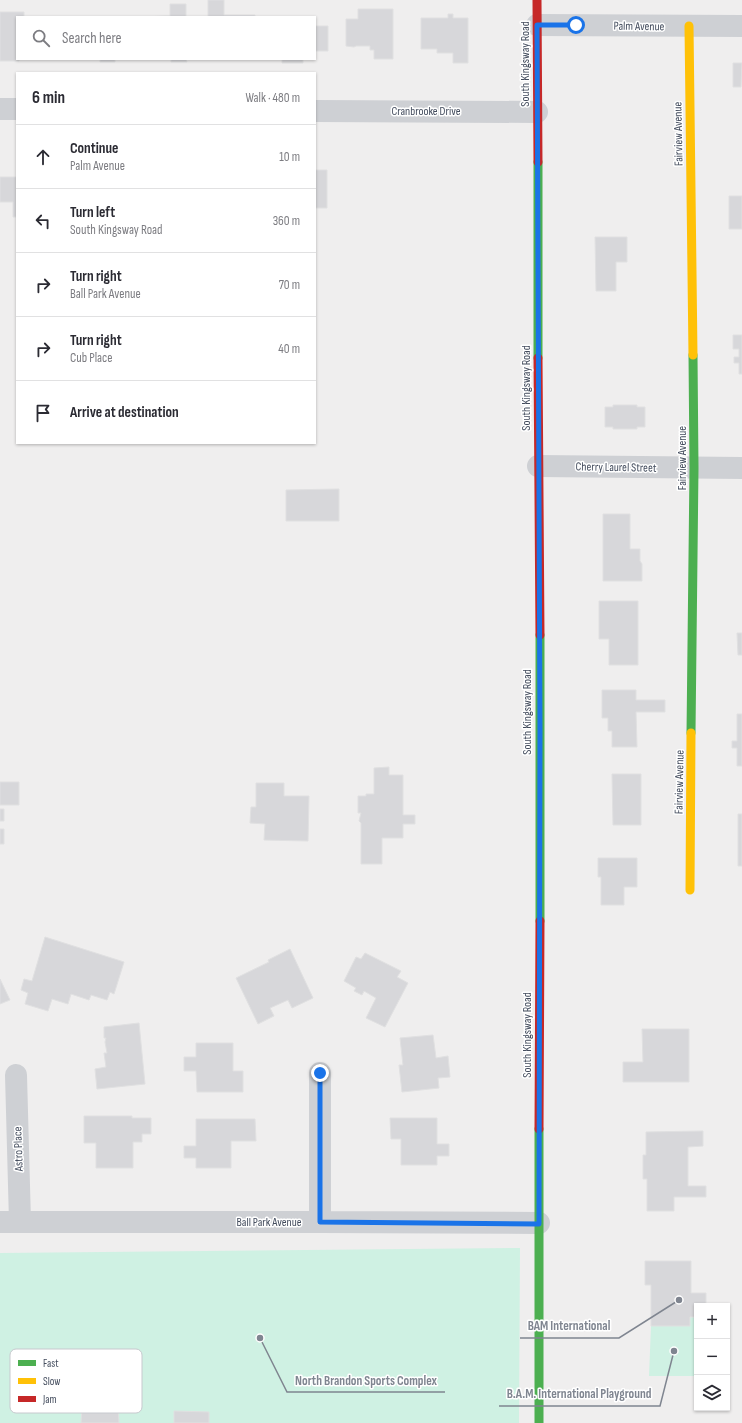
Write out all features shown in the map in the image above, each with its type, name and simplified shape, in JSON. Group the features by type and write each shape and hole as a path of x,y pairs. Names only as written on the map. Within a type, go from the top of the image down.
{"street":[{"name":"South Kingsway Road","path":"536,0 540,714 539,1423"},
{"name":"Palm Avenue","path":"537,25 742,26"},
{"name":"Fairview Avenue","path":"689,26 694,468 690,890"},
{"path":"0,109 16,110"},
{"name":"Cranbrooke Drive","path":"316,111 537,112"},
{"name":"Cherry Laurel Street","path":"538,466 742,468"},
{"path":"320,1073 320,1222"},
{"name":"Astro Place","path":"10,1222 16,1075"},
{"name":"Ball Park Avenue","path":"10,1222 539,1224"}],"green space":[{"path":"520,1248 519,1423 0,1423 0,1253"},
{"path":"690,1317 694,1318 694,1376 649,1376 651,1326 690,1326"}],"building":[{"path":"208,0 224,0 224,15 255,15 255,16 208,16"},
{"path":"170,4 186,4 186,16 170,16"},
{"path":"358,9 393,9 393,59 374,59 374,50 370,50 370,46 346,46 346,19 358,19"},
{"path":"0,12 24,12 24,16 16,16 16,60 19,61 0,61"},
{"path":"448,14 453,14 453,18 468,18 468,63 453,63 453,53 437,53 437,49 421,49 421,18 448,18"},
{"path":"316,26 328,26 328,51 316,51"},
{"path":"100,60 115,60 115,62 100,62"},
{"path":"171,60 186,60 187,62 171,62"},
{"path":"282,60 303,60 303,63 282,63"},
{"path":"733,63 742,63 741,87 733,87"},
{"path":"316,170 327,170 327,208 316,208"},
{"path":"0,177 16,177 16,217 13,217 13,202 0,202"},
{"path":"729,196 742,196 742,229 729,229"},
{"path":"595,237 627,237 627,262 616,262 616,291 596,291"},
{"path":"733,335 742,335 742,374 739,374 739,363 734,363 734,357 739,357 739,349 733,349"},
{"path":"613,405 637,405 637,407 645,407 645,427 637,427 637,429 613,429 613,427 605,427 605,407 613,407"},
{"path":"339,489 339,521 286,521 286,490"},
{"path":"603,514 630,514 630,549 640,549 642,581 603,581"},
{"path":"599,601 638,601 638,665 609,665 609,639 599,639"},
{"path":"737,633 742,633 742,655 738,655"},
{"path":"602,690 636,690 636,700 665,700 665,712 636,712 637,747 612,747 612,731 608,731 608,718 602,718"},
{"path":"737,714 742,714 742,766 737,766 737,748 732,748 732,741 737,741"},
{"path":"389,767 389,775 403,775 403,815 415,815 415,824 403,824 403,838 382,838 382,864 361,864 361,823 359,821 361,813 358,813 358,796 374,794 374,768"},
{"path":"612,774 641,774 641,825 613,825"},
{"path":"0,782 19,782 19,805 0,805"},
{"path":"256,783 284,783 284,796 309,796 308,841 264,840 265,824 250,823 251,807 256,807"},
{"path":"0,809 4,809 4,821 0,821"},
{"path":"738,814 742,814 742,866 738,866"},
{"path":"0,829 4,829 4,844 0,844"},
{"path":"598,858 637,858 637,887 624,887 624,905 601,905 601,877 598,877"},
{"path":"45,937 124,962 114,994 110,992 107,1000 91,995 89,1000 71,994 68,1004 52,999 48,1011 25,1004 28,993 21,990 24,979 32,981"},
{"path":"290,949 313,998 292,1008 288,1000 270,1008 274,1016 258,1024 236,978 269,962 268,960"},
{"path":"365,953 401,971 397,977 408,983 385,1027 366,1018 376,998 364,991 362,995 354,991 356,988 344,981 356,957 361,959"},
{"path":"0,979 10,1000 0,1004"},
{"path":"139,1023 145,1084 97,1089 95,1069 106,1067 104,1053 107,1053 105,1042 106,1038 104,1038 104,1027"},
{"path":"642,1029 689,1029 689,1082 623,1082 623,1062 643,1062"},
{"path":"433,1035 436,1058 448,1056 450,1077 438,1078 439,1088 402,1092 399,1065 403,1065 400,1038"},
{"path":"196,1043 233,1043 233,1071 243,1071 243,1092 197,1092 196,1071 184,1071 184,1057 196,1057"},
{"path":"84,1116 132,1116 132,1118 151,1118 151,1134 142,1134 142,1142 133,1142 133,1168 96,1168 96,1143 84,1143"},
{"path":"390,1118 437,1118 437,1144 449,1144 449,1156 437,1156 437,1165 401,1165 401,1139 391,1139"},
{"path":"196,1119 255,1119 256,1141 231,1141 231,1168 196,1168 196,1158 184,1158 184,1146 196,1146"},
{"path":"703,1131 703,1146 688,1147 688,1186 706,1186 706,1197 674,1197 674,1211 647,1211 647,1179 643,1179 643,1155 646,1155 646,1132"},
{"path":"645,1261 691,1261 691,1293 706,1293 706,1303 694,1303 694,1317 690,1317 690,1326 651,1326 651,1285 645,1285"},
{"path":"174,1411 209,1412 209,1423 174,1423"},
{"path":"82,1413 118,1413 119,1423 81,1423"}],"traffic: fast":[{"path":"538,162 538,358"},
{"path":"691,733 694,468 693,355"},
{"path":"540,635 540,921"},
{"path":"539,1129 539,1423"}],"traffic: slow":[{"path":"689,26 693,355"},
{"path":"690,890 691,733"}],"traffic: jam":[{"path":"537,0 538,162"},
{"path":"538,358 540,635"},
{"path":"539,1129 540,921"}],"place":[{"name":"BAM International","path":"679,1300"},
{"name":"North Brandon Sports Complex","path":"260,1338"},
{"name":"B.A.M. International Playground","path":"674,1351"}],"route":[{"path":"320,1073 320,1222 539,1224 540,730 537,323 537,25 576,25"}]}
